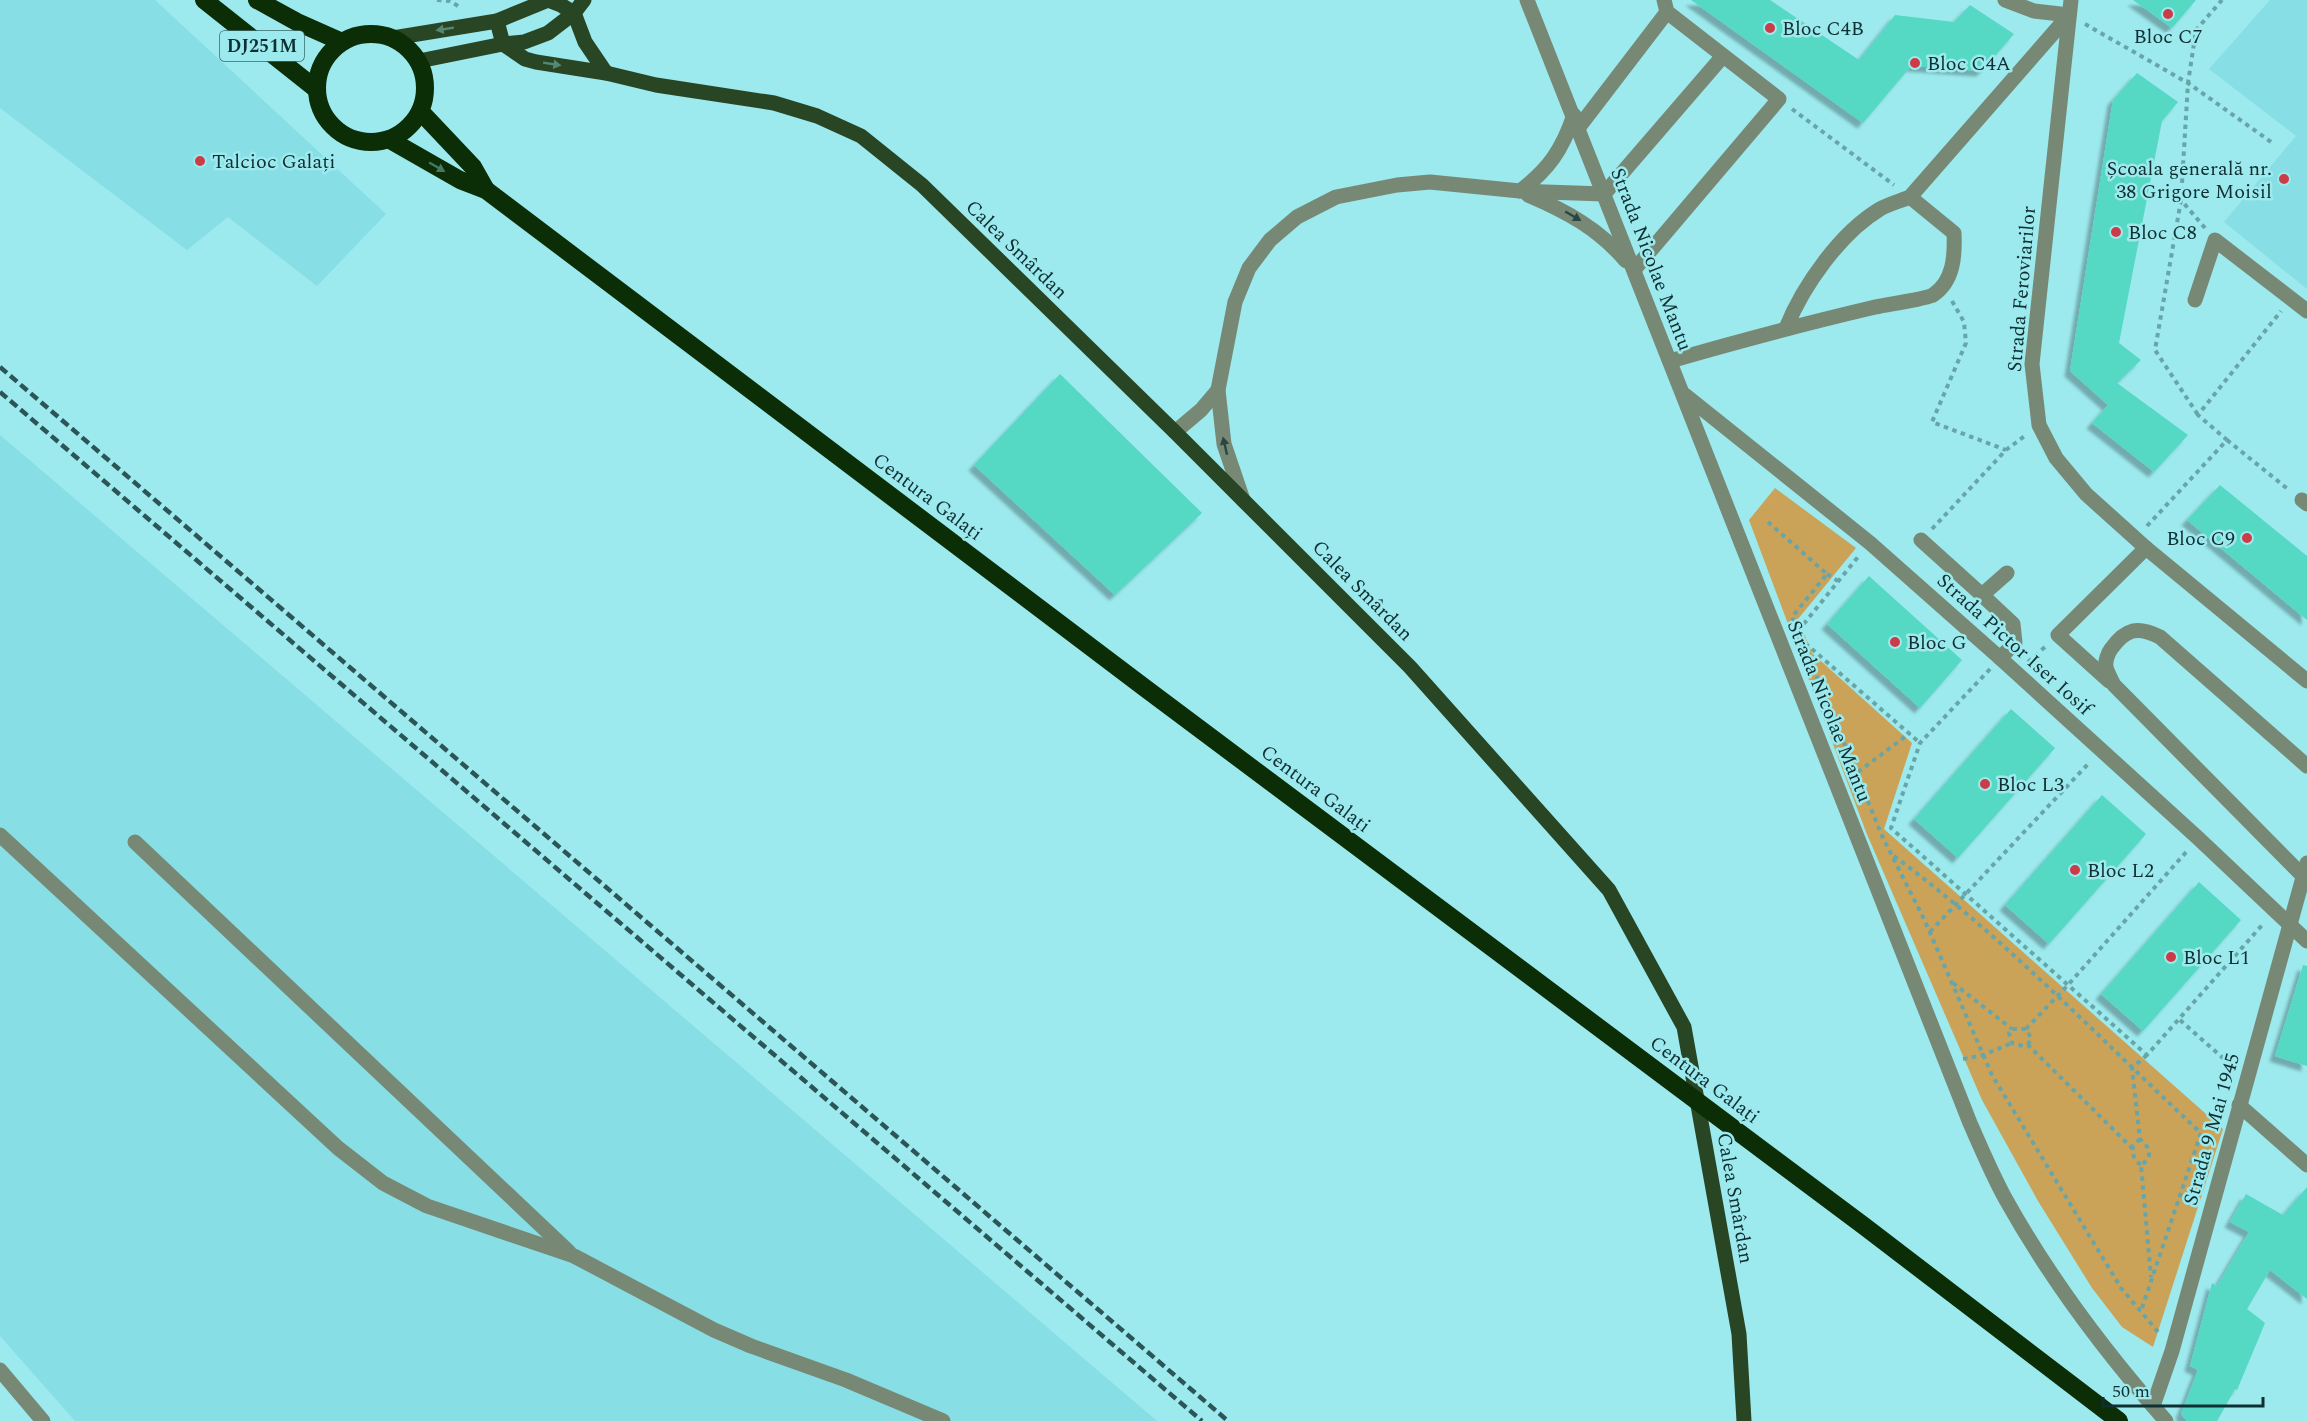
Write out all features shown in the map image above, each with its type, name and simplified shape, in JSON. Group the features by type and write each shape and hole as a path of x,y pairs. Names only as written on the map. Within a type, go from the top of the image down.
{"highway":[{"name":"DJ251M","path":"204,0 316,89"},
{"name":"DJ251M","path":"257,0 297,22 342,42"},
{"path":"375,33 393,38 408,47 419,61 426,82 425,98 421,112 408,129 390,140 375,143 360,142 334,129 324,117 316,89 323,62 342,42 358,35 375,33"},
{"name":"Centura Galați","path":"421,112 473,167 486,190"},
{"name":"Centura Galați","path":"390,140 459,180 486,190 1145,688 1864,1226 2119,1421"}],"main road":[{"path":"393,38 497,21 548,0 574,14 585,42 606,73"},
{"path":"419,61 525,42 548,33 574,14 584,0"},
{"path":"497,21 500,45"},
{"name":"Calea Smârdan","path":"500,45 525,59 606,73 656,85 774,103 817,116 861,136 921,185 1175,432 1410,667 1609,890 1684,1027 1739,1334 1744,1421"}],"street":[{"name":"Strada Nicolae Mantu","path":"1527,0 1970,1123 2005,1197 2054,1280 2094,1336 2166,1421"},
{"path":"2005,0 2034,11 2070,7"},
{"path":"1666,6 1723,56 1779,99 1634,270 1593,228 1568,213 1520,191 1541,175 1558,153 1576,121 1666,6"},
{"path":"1786,328 1796,303 1817,270 1860,224 1881,209 1910,197 2070,7"},
{"name":"Strada Feroviarilor","path":"2070,7 2032,364 2038,425 2056,458 2086,494 2141,543 2307,681"},
{"path":"1243,500 1224,444 1218,390 1235,302 1249,268 1270,240 1297,217 1336,197 1397,185 1430,182 1520,191 1604,194 1723,56"},
{"path":"1670,361 1786,328 1898,301 1932,296 1944,286 1956,259 1954,233 1910,197"},
{"path":"2195,300 2215,240 2307,311"},
{"path":"1175,432 1201,410 1218,390"},
{"name":"Strada Pictor Iser Iosif","path":"1683,394 1870,543 2102,749 2307,941"},
{"path":"1921,540 2013,624 2015,643 2000,658"},
{"path":"2141,543 2058,635 2114,685 2305,869"},
{"path":"1982,596 2007,573"},
{"path":"2114,685 2106,666 2108,652 2118,639 2130,630 2146,630 2160,637 2307,766"},
{"path":"0,835 360,1167 383,1183 427,1206 574,1256 714,1330 751,1346 846,1380 943,1421"},
{"path":"135,843 574,1256"},
{"name":"Strada 9 Mai 1945","path":"2152,1406 2172,1351 2305,869"},
{"path":"2239,1105 2307,1165"},
{"path":"0,1370 43,1421"}],"path":[{"path":"437,0 450,1 458,6"},
{"path":"2222,0 2196,30 2188,83 2181,200 2155,350 2198,415 2304,502"},
{"path":"2070,7 2188,83 2274,144"},
{"path":"1779,99 1910,197"},
{"path":"2181,200 2215,240"},
{"path":"1944,286 1964,322 1966,343 1932,422 2006,450"},
{"path":"2198,415 2291,298"},
{"path":"1921,540 1940,523 2006,450 2038,425"},
{"path":"2141,543 2227,441"},
{"path":"1768,522 1838,581"},
{"path":"1798,631 1870,543"},
{"path":"1827,573 1792,616 1892,855 1929,932 1992,1075 2121,1288 2172,1351"},
{"path":"2017,673 2058,635"},
{"path":"1803,641 1920,742"},
{"path":"2000,658 1920,742 1891,828 2147,1055"},
{"path":"1858,772 1910,733"},
{"path":"1929,932 2102,749"},
{"path":"1951,982 2012,1029 2026,1029 2198,838"},
{"path":"1892,855 1956,904 2057,995 2201,1133 2141,1312"},
{"path":"2132,1068 2180,1020 2276,910"},
{"path":"2180,1020 2248,1080"},
{"path":"2012,1029 2009,1033 2012,1042"},
{"path":"2026,1029 2031,1038 2028,1045"},
{"path":"1945,1064 1983,1055 2012,1042 2023,1046 2028,1045"},
{"path":"2028,1045 2133,1149 2136,1161 2141,1166 2152,1281"},
{"path":"2132,1068 2140,1139 2149,1146 2150,1152 2148,1159 2141,1166"},
{"path":"2133,1149 2140,1139"}],"shaded area":[{"name":"Talcioc Galați","path":"0,0 155,0 386,214 317,286 228,217 187,250 0,108"},
{"name":"Școala generală nr. 38 Grigore Moisil","path":"2270,0 2307,0 2307,289 2224,222 2296,136 2209,69"},
{"path":"0,435 1157,1421 75,1421 0,1336"},
{"path":"1775,488 1856,548 1798,619 1812,653 1912,743 1884,829 2223,1129 2153,1347 2122,1327 2092,1288 2038,1201 1982,1100 1866,832 1749,520"}],"building":[{"name":"Bloc C4A","path":"1691,0 1770,0 1859,60 1895,15 1954,22 1970,5 2014,34 1982,71 1911,66 1863,123"},
{"name":"Bloc C7","path":"2133,0 2196,0 2172,28"},
{"name":"Bloc C8","path":"2137,73 2178,102 2162,121 2119,343 2141,360 2117,383 2188,435 2154,472 2092,423 2108,405 2070,371 2113,100"},
{"path":"1060,374 1202,513 1115,595 974,465"},
{"name":"Bloc C9","path":"2220,485 2307,556 2307,620 2187,520"},
{"name":"Bloc G","path":"1869,576 1962,660 1920,708 1827,624"},
{"name":"Bloc L3","path":"2011,709 2055,748 1958,858 1914,819"},
{"name":"Bloc L2","path":"2102,795 2146,834 2049,944 2005,905"},
{"name":"Bloc L1","path":"2199,882 2241,920 2143,1031 2101,994"},
{"path":"2303,965 2307,966 2307,1066 2275,1056"},
{"path":"2307,1187 2307,1299 2270,1270 2247,1309 2265,1323 2237,1390 2235,1389 2217,1421 2187,1421 2181,1414 2198,1370 2190,1366 2212,1283 2217,1286 2249,1232 2230,1222 2246,1194 2283,1215"}],"railway":[{"path":"0,367 1228,1421"},
{"path":"0,392 1202,1421"}],"place":[{"name":"Bloc C7","path":"2168,14"},
{"name":"Bloc C4B","path":"1770,28"},
{"name":"Bloc C4A","path":"1915,63"},
{"name":"Talcioc Galați","path":"200,161"},
{"name":"Școala generală nr. 38 Grigore Moisil","path":"2284,179"},
{"name":"Bloc C8","path":"2116,232"},
{"name":"Bloc C9","path":"2247,538"},
{"name":"Bloc G","path":"1895,642"},
{"name":"Bloc L3","path":"1985,784"},
{"name":"Bloc L2","path":"2075,870"},
{"name":"Bloc L1","path":"2171,957"}]}
